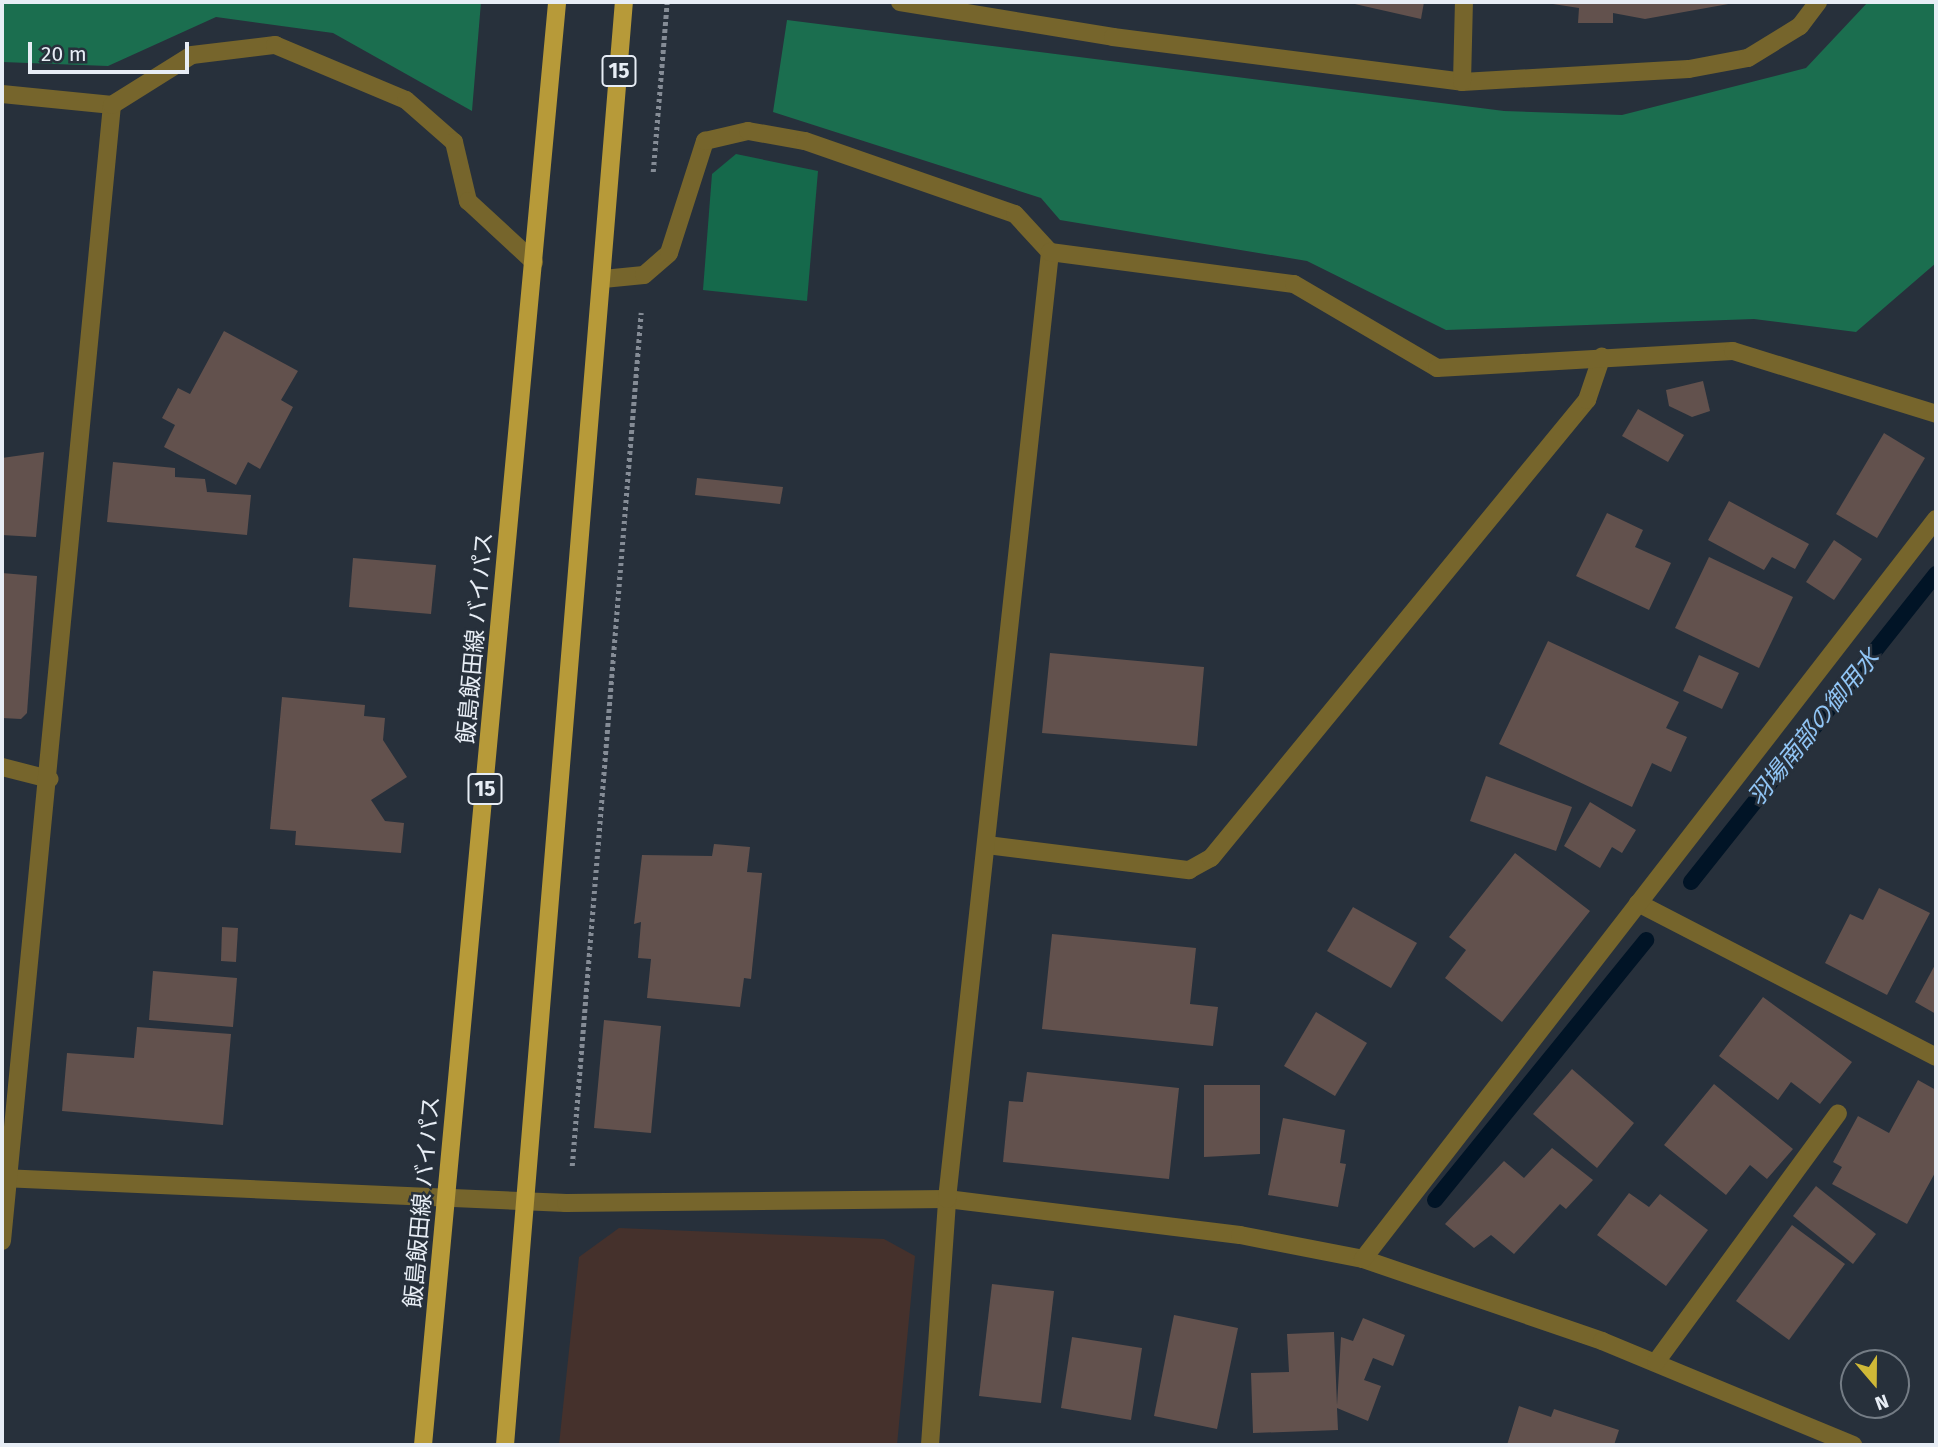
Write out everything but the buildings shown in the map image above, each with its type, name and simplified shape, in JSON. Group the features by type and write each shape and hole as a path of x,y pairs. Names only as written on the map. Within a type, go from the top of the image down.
{"main road":[{"name":"飯島飯田線 バイパス","path":"423,1445 557,2"},
{"name":"15","path":"505,1445 528,1201 624,2"}],"street":[{"path":"900,2 1113,37 1462,82 1689,69 1748,58 1800,26 1818,2"},
{"path":"1462,82 1464,2"},
{"path":"2,94 112,105 192,55 275,45 406,100 454,142 468,201 534,262"},
{"path":"2,1241 5,1178 49,779 112,105"},
{"path":"603,279 644,275 668,253 705,141 748,131 805,141 1015,214 1050,252 1294,284 1437,368 1602,356 1733,351 1936,414"},
{"path":"930,1445 947,1199 1050,252"},
{"path":"987,845 1189,870 1211,858 1587,400 1602,356"},
{"path":"1363,1259 1936,519"},
{"path":"2,766 49,779"},
{"path":"1638,903 1936,1057"},
{"path":"1656,1362 1838,1113"},
{"path":"5,1178 448,1195 528,1201 947,1199 1240,1235 1363,1259 1656,1362 1853,1445"}],"path":[{"path":"652,183 667,2"},
{"path":"573,1160 644,275"}],"shaded area":[{"path":"619,1228 884,1239 915,1256 897,1445 559,1445 579,1257"}],"green space":[{"path":"2,2 481,2 472,111 333,33 216,17 108,66 2,62"},
{"path":"1868,2 1936,2 1936,263 1856,332 1754,319 1446,330 1307,261 1060,220 1041,198 773,112 787,20 1504,111 1622,115 1806,68"},
{"path":"736,154 818,171 807,301 703,290 712,174"}],"waterway":[{"name":"羽場南部の御用水","path":"1691,882 1936,574"},
{"name":"羽場南部の御用水","path":"1435,1200 1646,940"}]}
